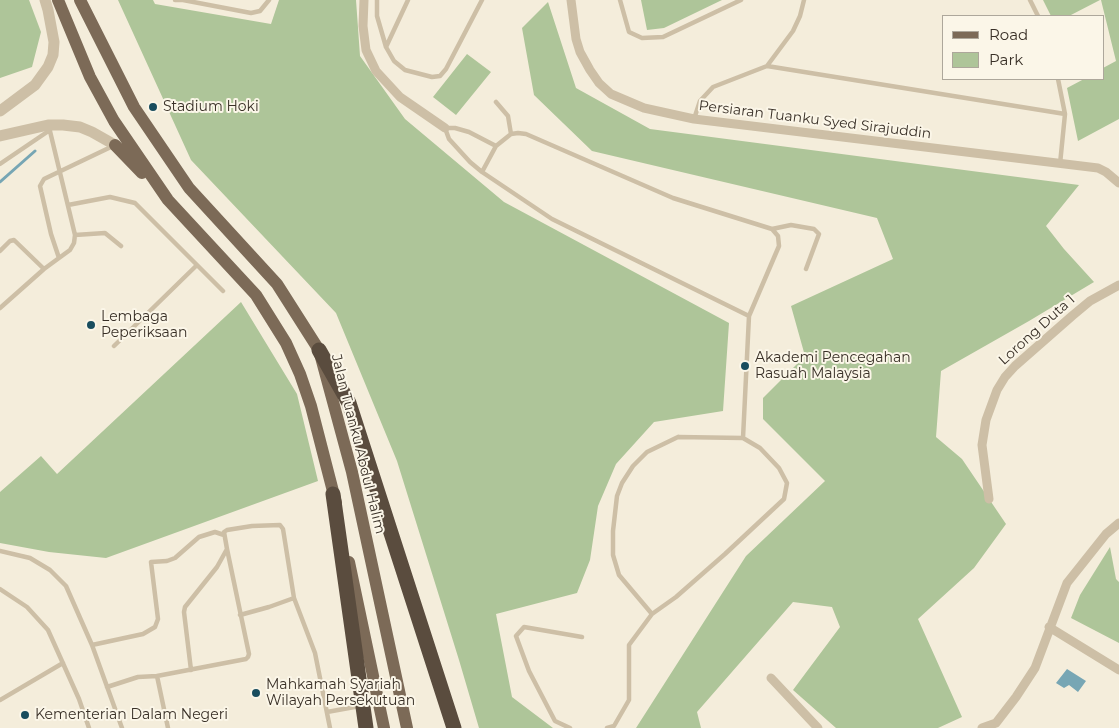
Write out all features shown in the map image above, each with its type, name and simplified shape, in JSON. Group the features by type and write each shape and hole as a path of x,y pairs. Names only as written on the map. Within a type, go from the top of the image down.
{"highway":[{"path":"320,350 349,403 454,728"},
{"path":"334,494 366,728"}],"main road":[{"path":"58,0 90,76 114,121 168,200"},
{"name":"Jalan Tuanku Abdul Halim","path":"80,0 134,107 189,188 277,284 320,350 352,472 407,728"},
{"path":"115,145 256,295 286,343 300,374 311,406 334,494 384,728"}],"street":[{"path":"3,106 34,85 42,76 52,55 54,42 45,0"},
{"path":"364,0 363,26 366,50 376,71 400,97 445,128"},
{"name":"Persiaran Tuanku Syed Sirajuddin","path":"571,0 576,38 580,52 599,83 611,94 623,101 694,120 1098,168 1119,183"},
{"path":"0,136 63,125 80,127 115,145"},
{"name":"Lorong Duta 1","path":"989,499 982,445 986,420 997,390 1015,366 1072,316 1090,301 1119,285"},
{"path":"982,728 999,725 1035,668 1067,583 1106,534 1119,524"},
{"path":"1049,627 1119,670"},
{"path":"771,678 818,728"}],"lane":[{"path":"176,0 251,13 260,11 269,0"},
{"path":"377,0 378,16 386,47 394,60 405,70 432,77 440,76 446,70 482,0"},
{"path":"386,47 408,0"},
{"path":"620,0 629,32 642,38 663,37 742,0"},
{"path":"767,66 793,31 800,16 804,0"},
{"path":"1030,0 1038,15"},
{"path":"694,120 700,101 713,87 767,66 1065,114"},
{"path":"1058,80 1065,114 1060,164"},
{"path":"496,102 508,116 511,134"},
{"path":"0,164 49,128 75,235 74,243 70,250 44,269 0,308"},
{"path":"496,146 468,132 455,128 445,128 449,139 470,162 552,219 749,316"},
{"path":"482,172 496,146 511,134 518,132 526,134 673,198 772,229 791,225 814,228 819,234 806,269"},
{"path":"59,258 51,234 40,186 44,179 115,145"},
{"path":"68,205 110,197 135,203 223,291"},
{"path":"743,438 749,316 779,246 778,236 772,229"},
{"path":"75,235 106,233 121,246"},
{"path":"0,250 10,240 14,240 44,269"},
{"path":"114,346 197,265"},
{"path":"607,728 614,726 629,700 629,645 652,614 690,585 784,499 787,483 779,468 760,448 743,438 678,437 647,452 633,466 622,483 617,496 613,531 613,555 618,575 652,614"},
{"path":"107,688 138,677 157,676 246,659 249,654 224,532 252,526 280,525 283,529 294,598 314,653 330,728"},
{"path":"92,645 143,634 156,627 158,619 151,562 167,561 175,558 199,538 215,532 224,535"},
{"path":"191,670 183,617 185,606 217,567 227,549"},
{"path":"0,550 30,558 50,570 66,586 92,645 122,728"},
{"path":"0,589 26,607 48,630 64,663 89,728"},
{"path":"240,614 269,607 294,598"},
{"path":"570,728 555,721 529,671 516,636 524,628 582,638"},
{"path":"0,700 64,663"},
{"path":"157,676 168,728"},
{"path":"327,712 363,705"}],"green space":[{"path":"0,0 29,0 41,32 32,67 0,78"},
{"path":"118,0 153,0 155,4 271,24 279,0 356,0 360,56 405,119 504,202 729,323 723,411 654,422 616,464 598,506 590,560 577,593 496,614 512,697 553,728 479,728 397,461 336,313 191,160"},
{"path":"641,0 722,0 664,28 647,30"},
{"path":"1043,0 1100,0 1071,15 1050,15"},
{"path":"1101,0 1119,0 1119,119 1078,141 1067,88 1082,80 1104,80 1104,67 1116,61"},
{"path":"548,2 576,88 650,129 1079,185 1046,226 1094,282 941,371 936,437 962,459 1006,524 974,568 918,619 962,717 938,728 836,728 793,690 840,627 832,607 793,602 697,712 701,728 636,728 746,556 825,481 763,419 763,398 805,356 791,306 893,259 877,218 592,151 534,95 522,28"},
{"path":"467,54 491,72 456,115 433,97"},
{"path":"241,302 297,394 318,481 106,558 49,552 0,543 0,492 41,456 57,474"},
{"path":"1110,547 1116,579 1119,582 1119,643 1071,618 1080,595"}],"water":[{"path":"1067,669 1086,681 1078,692 1069,685 1064,688 1056,683"}],"waterway":[{"path":"0,182 35,151"}],"place":[{"name":"Stadium Hoki","path":"153,107"},
{"name":"Lembaga Peperiksaan","path":"91,325"},
{"name":"Akademi Pencegahan Rasuah Malaysia","path":"745,366"},
{"name":"Mahkamah Syariah Wilayah Persekutuan","path":"256,693"},
{"name":"Kementerian Dalam Negeri","path":"25,715"}]}
